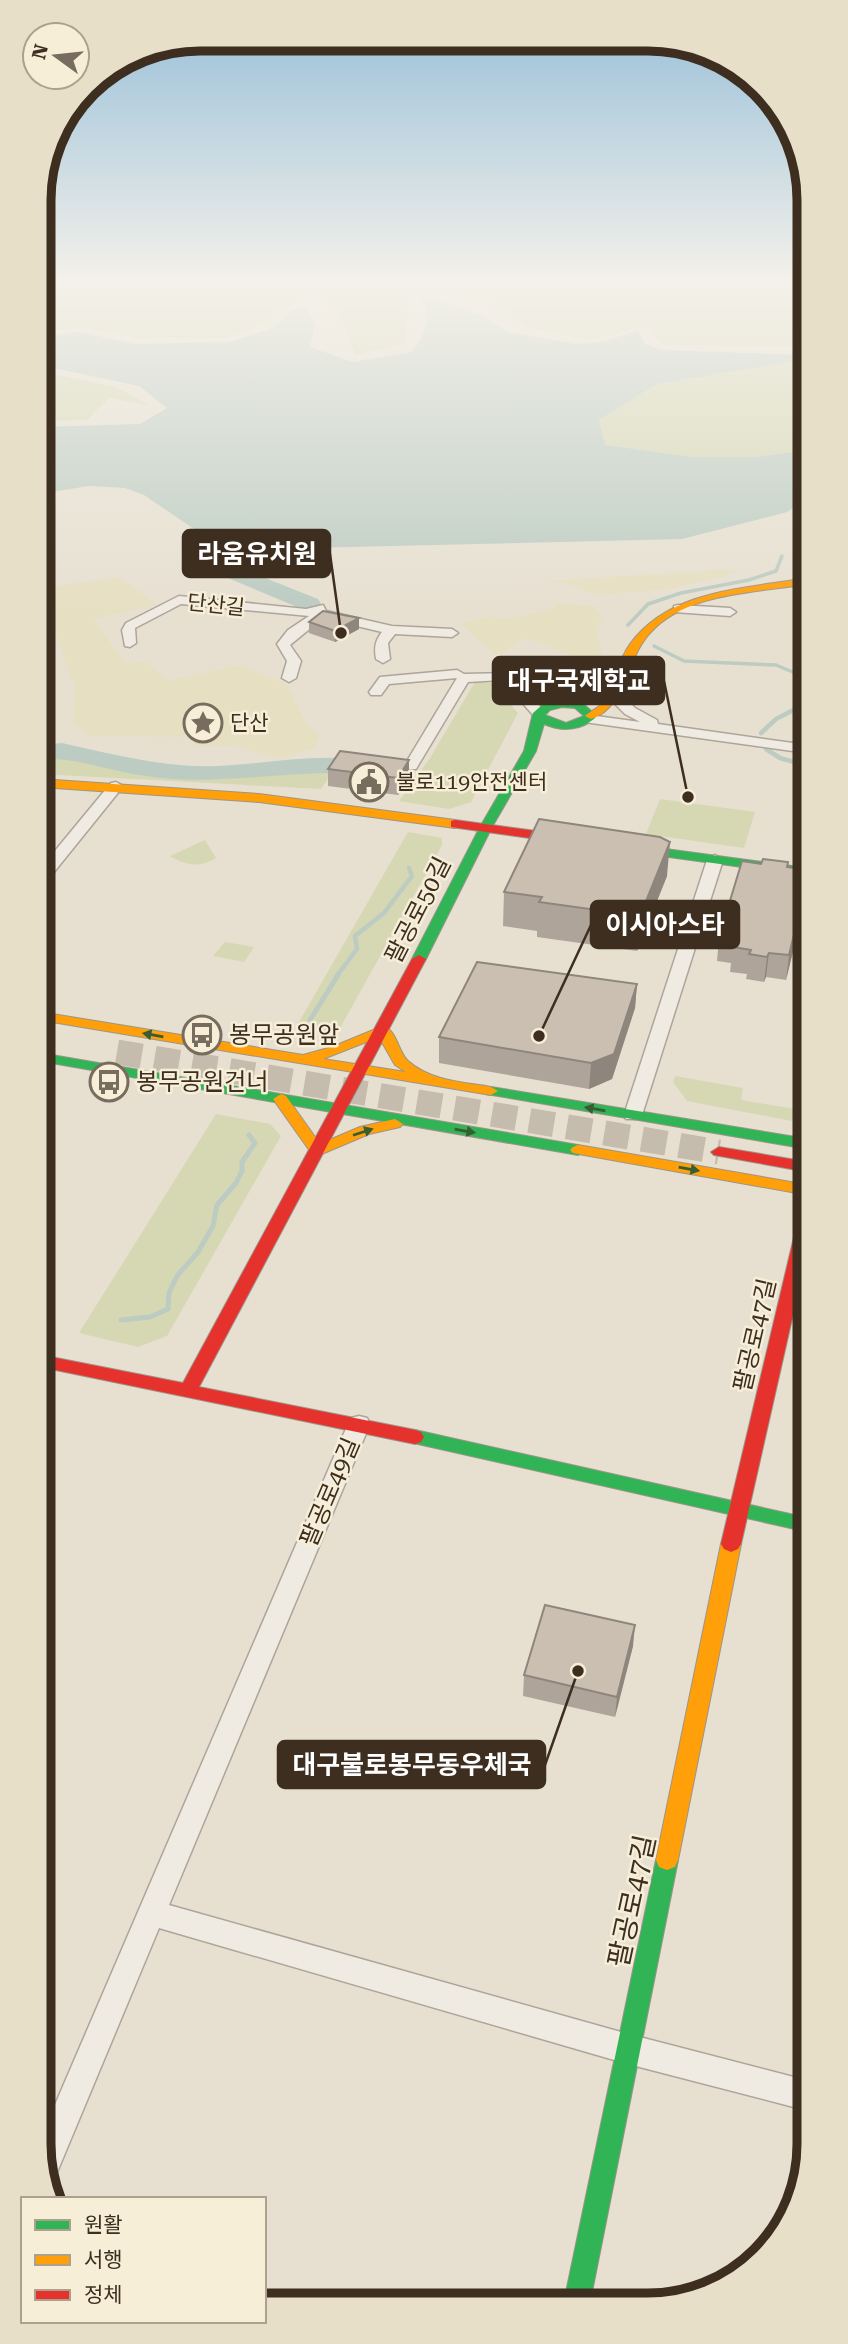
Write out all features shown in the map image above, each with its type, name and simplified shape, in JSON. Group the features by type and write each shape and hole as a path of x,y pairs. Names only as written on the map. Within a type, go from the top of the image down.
{"main road":[{"path":"530,751 541,741 573,726 586,713 606,707 644,631 655,621 678,609 720,596 797,583"},
{"path":"530,751 540,715 546,707 557,704 586,713"},
{"path":"540,715 549,724 573,726"},
{"name":"팔공로50길","path":"340,1109 486,827 530,751"},
{"path":"51,783 259,798 585,841"},
{"path":"624,847 797,871"},
{"path":"51,1018 361,1070 426,1093 478,1089 797,1142"},
{"path":"301,1060 337,1050 383,1030 400,1062 426,1093"},
{"path":"229,1090 264,1085 276,1073 269,1055"},
{"path":"51,1059 797,1188"},
{"path":"426,1093 421,1115 434,1125"},
{"path":"281,1099 317,1151"},
{"path":"189,1388 340,1109"},
{"path":"317,1151 365,1130 411,1121"},
{"path":"719,1152 797,1165"},
{"name":"팔공로47길","path":"579,2293 738,1510 797,1259"},
{"name":"팔공로49길","path":"51,1363 189,1388 359,1424"},
{"path":"359,1424 797,1523"}],"street":[{"name":"단산길","path":"130,643 130,626 178,600 307,613 318,608 321,614 392,630 452,633"},
{"path":"678,609 730,612"},
{"path":"289,678 294,661 284,649 283,643 321,614"},
{"path":"383,659 380,645 384,635 392,630"},
{"path":"376,692 385,680 457,674"},
{"path":"411,766 464,678 506,676 540,715"},
{"path":"517,691 557,704"},
{"path":"612,694 630,711 662,728"},
{"path":"586,713 662,728 797,748"},
{"path":"51,866 116,786"},
{"path":"633,1115 715,860"},
{"name":"팔공로49길","path":"51,2150 359,1424"},
{"path":"152,1913 628,2049 797,2093"}],"shaded area":[{"path":"148,393 642,393 599,420 605,445 693,457 757,457 797,451 797,506 787,512 682,539 225,550 144,495 125,488 89,486 51,492 51,427 140,424 167,408"},
{"path":"738,569 726,576 671,589 596,595 567,584 543,581"},
{"path":"120,577 157,605 93,619 125,663 147,662 168,681 240,665 287,684 308,727 321,734 313,749 278,758 227,745 193,747 196,737 90,736 73,723 74,687 51,620 51,586"},
{"path":"559,604 594,606 604,620 596,624 602,655 574,661 568,654 527,639 519,640 504,652 494,654 461,624 493,616 508,619 548,610"}],"green space":[{"path":"51,393 128,393 149,405 109,398 87,420 51,421"},
{"path":"642,393 797,393 797,451 757,457 693,457 604,445 599,420"},
{"path":"475,682 492,683 518,713 471,802 449,809 399,801 430,758"},
{"path":"51,753 167,775 246,776 336,767 321,789 51,775"},
{"path":"660,799 755,812 744,848 646,834"},
{"path":"408,832 442,838 442,845 340,1028 319,1033 295,1029"},
{"path":"205,840 216,858 210,861 193,864 170,856"},
{"path":"225,942 254,947 244,962 213,956"},
{"path":"675,1076 743,1088 741,1100 797,1109 797,1122 687,1101 673,1082"},
{"path":"216,1114 270,1124 281,1136 167,1336 138,1347 79,1333"}],"building":[{"path":"323,611 359,618 335,631 309,622"},
{"path":"340,751 409,760 398,778 328,769"},
{"path":"539,819 660,837 670,842 640,916 539,902 542,897 504,892"},
{"path":"763,859 788,862 787,867 797,868 797,922 789,955 769,953 767,957 749,954 751,950 733,947 735,939 719,937 742,861 761,864"},
{"path":"477,962 637,984 614,1054 591,1063 439,1037"},
{"path":"545,1605 635,1625 617,1697 524,1675"}],"waterway":[{"path":"214,542 195,550 199,559 310,604"},
{"path":"628,625 648,604 681,593 749,580 776,571 782,556"},
{"path":"654,646 684,661 776,665 797,674"},
{"path":"761,733 776,719 797,708"},
{"path":"766,749 780,758 797,763"},
{"path":"51,751 62,750 141,768 213,774 341,765 374,769"},
{"path":"336,977 357,949 355,936 384,913 412,876 409,868"},
{"path":"310,1020 338,975"},
{"path":"121,1320 150,1317 168,1309 169,1293 177,1276 198,1252 213,1226 217,1205 236,1183 242,1171 242,1162 255,1143 249,1135"}],"tunnel":[{"path":"117,1052 719,1152"}],"traffic: fast":[{"path":"562,704 578,705 591,716 572,726 559,726 540,717 539,713 546,707 562,704"},
{"path":"419,959 486,827 530,751 540,717"},
{"path":"636,849 797,871"},
{"path":"51,1059 578,1150"},
{"path":"491,1091 797,1142"},
{"path":"415,1437 797,1523"},
{"path":"579,2293 667,1860"}],"traffic: slow":[{"path":"591,716 605,708 632,649 647,630 665,615 710,597 797,583"},
{"path":"51,784 259,798 455,824"},
{"path":"51,1018 491,1091"},
{"path":"306,1059 337,1050 383,1030 400,1062 424,1078"},
{"path":"281,1099 317,1151 365,1130 395,1124"},
{"path":"578,1150 797,1188"},
{"path":"667,1860 731,1544"}],"traffic: jam":[{"path":"455,824 566,839"},
{"path":"189,1388 419,959"},
{"path":"719,1152 797,1165"},
{"path":"731,1544 797,1259"},
{"path":"51,1363 415,1437"}],"place":[{"name":"라움유치원","path":"341,633"},
{"name":"단산","path":"203,723"},
{"name":"불로119안전센터","path":"369,782"},
{"name":"대구국제학교","path":"688,797"},
{"name":"봉무공원앞","path":"202,1035"},
{"name":"이시아스타","path":"539,1036"},
{"name":"봉무공원건너","path":"109,1082"},
{"name":"대구불로봉무동우체국","path":"578,1671"}]}
